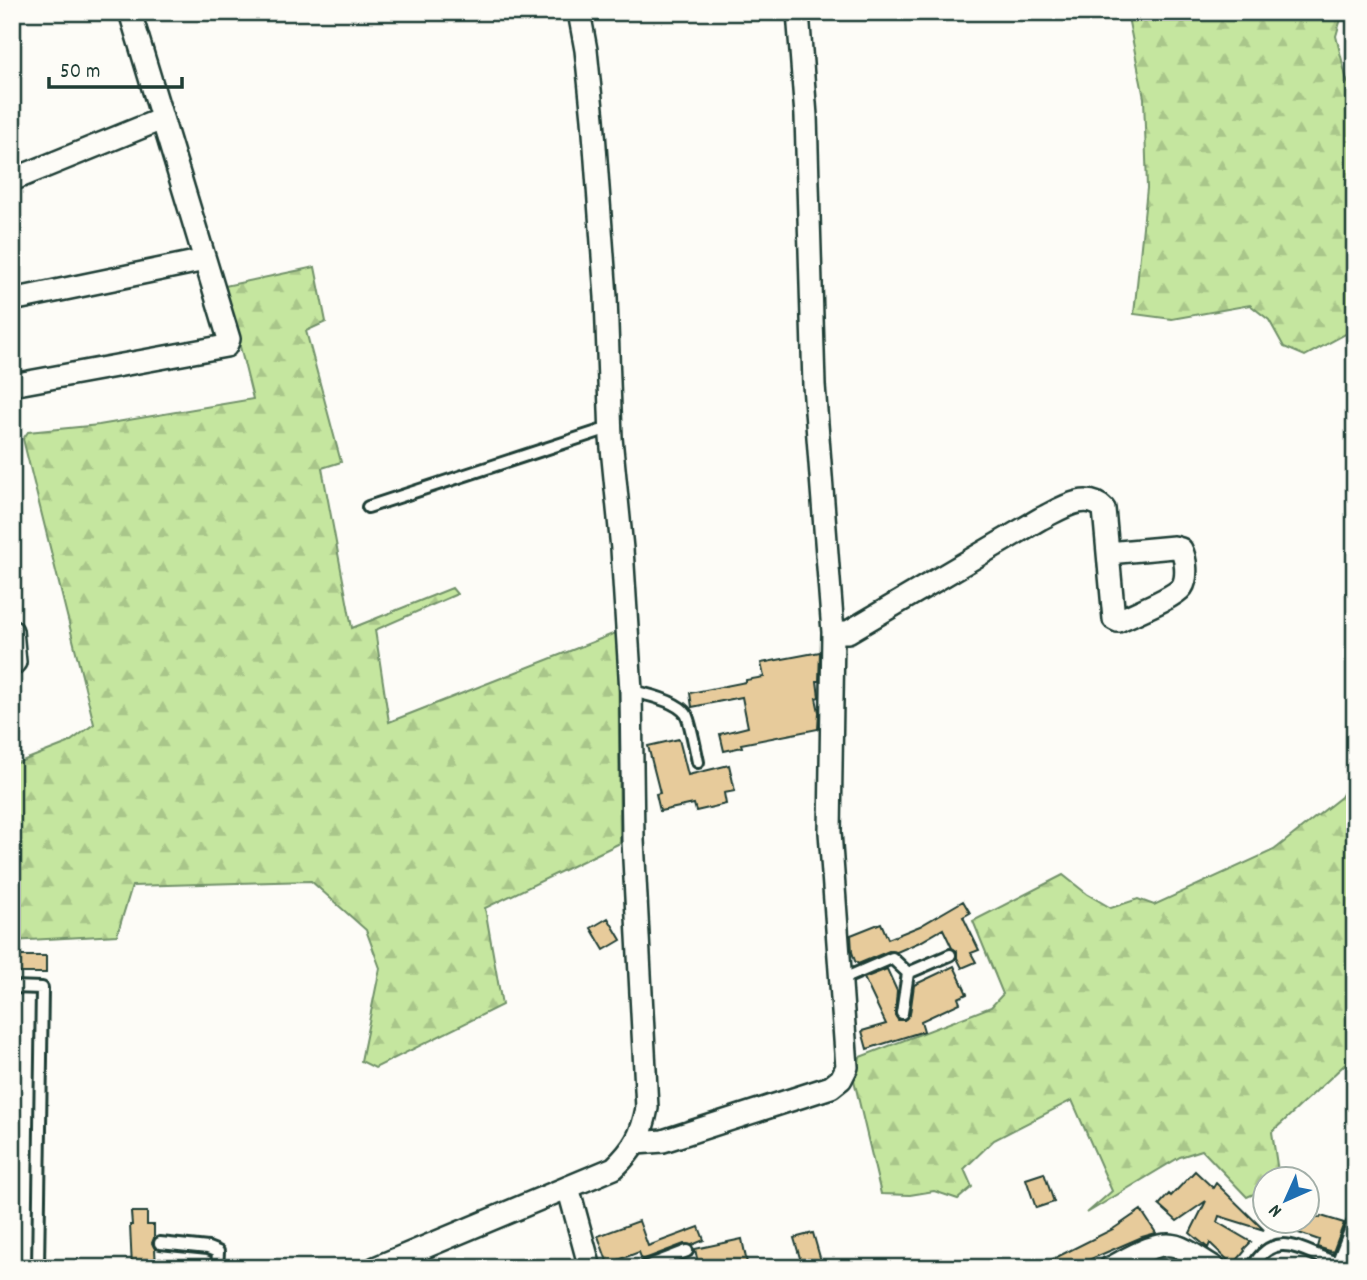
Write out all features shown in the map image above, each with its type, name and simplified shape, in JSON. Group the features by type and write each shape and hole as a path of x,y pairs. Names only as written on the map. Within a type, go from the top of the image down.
{"street":[{"path":"12,385 226,346 229,339 130,12"},
{"path":"375,1268 411,1261 614,1168 637,1143 647,1108 633,840 631,691 611,429 606,297 593,118 579,12"},
{"path":"637,1143 663,1140 831,1087 841,1079 847,1067 830,832 834,632 814,385 806,116 798,12"},
{"path":"12,180 162,119"},
{"path":"12,300 205,260"},
{"path":"834,632 848,632 1068,505 1084,501 1094,502 1104,509 1108,553"},
{"path":"12,631 15,662 12,665"},
{"path":"568,1188 590,1268"},
{"path":"1110,1268 1149,1259 1165,1244 1177,1246 1214,1268"}],"lane":[{"path":"368,508 611,429"},
{"path":"631,691 653,696 687,714 698,762"},
{"path":"908,972 950,955"},
{"path":"841,980 892,958 908,972"},
{"path":"902,1013 908,972"},
{"path":"12,987 42,988 38,1268"},
{"path":"1252,1268 1256,1260 1276,1244 1286,1244 1331,1261 1338,1261 1353,1223"},
{"path":"160,1243 208,1248 218,1252 217,1268"},
{"path":"643,1268 687,1251"}],"green space":[{"path":"1127,12 1343,12 1336,36 1347,81 1355,96 1355,329 1305,356 1284,347 1269,320 1250,305 1172,319 1134,314 1147,188 1144,98"},
{"path":"315,267 326,322 306,331 341,462 322,468 352,628 452,588 457,594 375,630 389,722 618,632 620,843 485,908 502,1005 375,1068 361,1061 380,968 366,930 311,881 132,886 117,935 12,941 12,765 68,743 94,724 23,439 28,432 99,425 253,399 225,286"},
{"path":"1355,774 1355,1055 1272,1132 1277,1164 1252,1164 1252,1195 1247,1197 1202,1150 1180,1157 1087,1213 1112,1191 1072,1100 994,1140 964,1169 972,1187 958,1199 934,1191 910,1195 881,1194 854,1080 860,1057 991,1007 1003,994 973,921 1063,875 1111,908 1138,899 1154,905 1274,850 1341,797"}],"building":[{"path":"820,652 817,681 819,697 816,698 818,729 741,744 742,747 724,751 720,734 748,727 742,697 692,707 690,693 764,677 761,663"},
{"path":"679,739 688,775 729,765 735,791 724,793 726,804 696,811 694,804 660,811 656,794 660,793 648,746"},
{"path":"963,901 970,913 963,917 979,950 971,953 976,962 962,968 957,951 952,948 943,929 897,952 889,951 858,964 855,961 851,935 881,923 888,939 920,926"},
{"path":"608,918 621,940 604,950 591,928"},
{"path":"17,956 46,956 46,973 17,973"},
{"path":"954,966 967,994 958,998 960,1003 921,1021 924,1031 867,1049 862,1031 886,1024 864,978 887,969 897,991 895,1015 898,1020 904,1020 910,1014 914,985"},
{"path":"1195,1171 1213,1188 1216,1183 1252,1218 1252,1226 1219,1216 1217,1222 1251,1242 1233,1265 1210,1243 1208,1248 1190,1233 1206,1201 1177,1221 1159,1205 1169,1194 1171,1196"},
{"path":"1044,1173 1054,1202 1036,1208 1026,1179"},
{"path":"1141,1210 1156,1233 1070,1268 1035,1268 1113,1229"},
{"path":"131,1212 147,1212 147,1225 154,1225 152,1243 156,1268 132,1268"},
{"path":"1322,1216 1344,1223 1333,1252 1317,1247 1319,1240 1302,1234 1322,1234"},
{"path":"639,1221 648,1246 699,1227 704,1240 692,1245 684,1244 642,1260 639,1252 608,1264 598,1236"},
{"path":"813,1233 823,1268 803,1268 794,1238"},
{"path":"742,1239 748,1268 699,1268 695,1249"}]}
